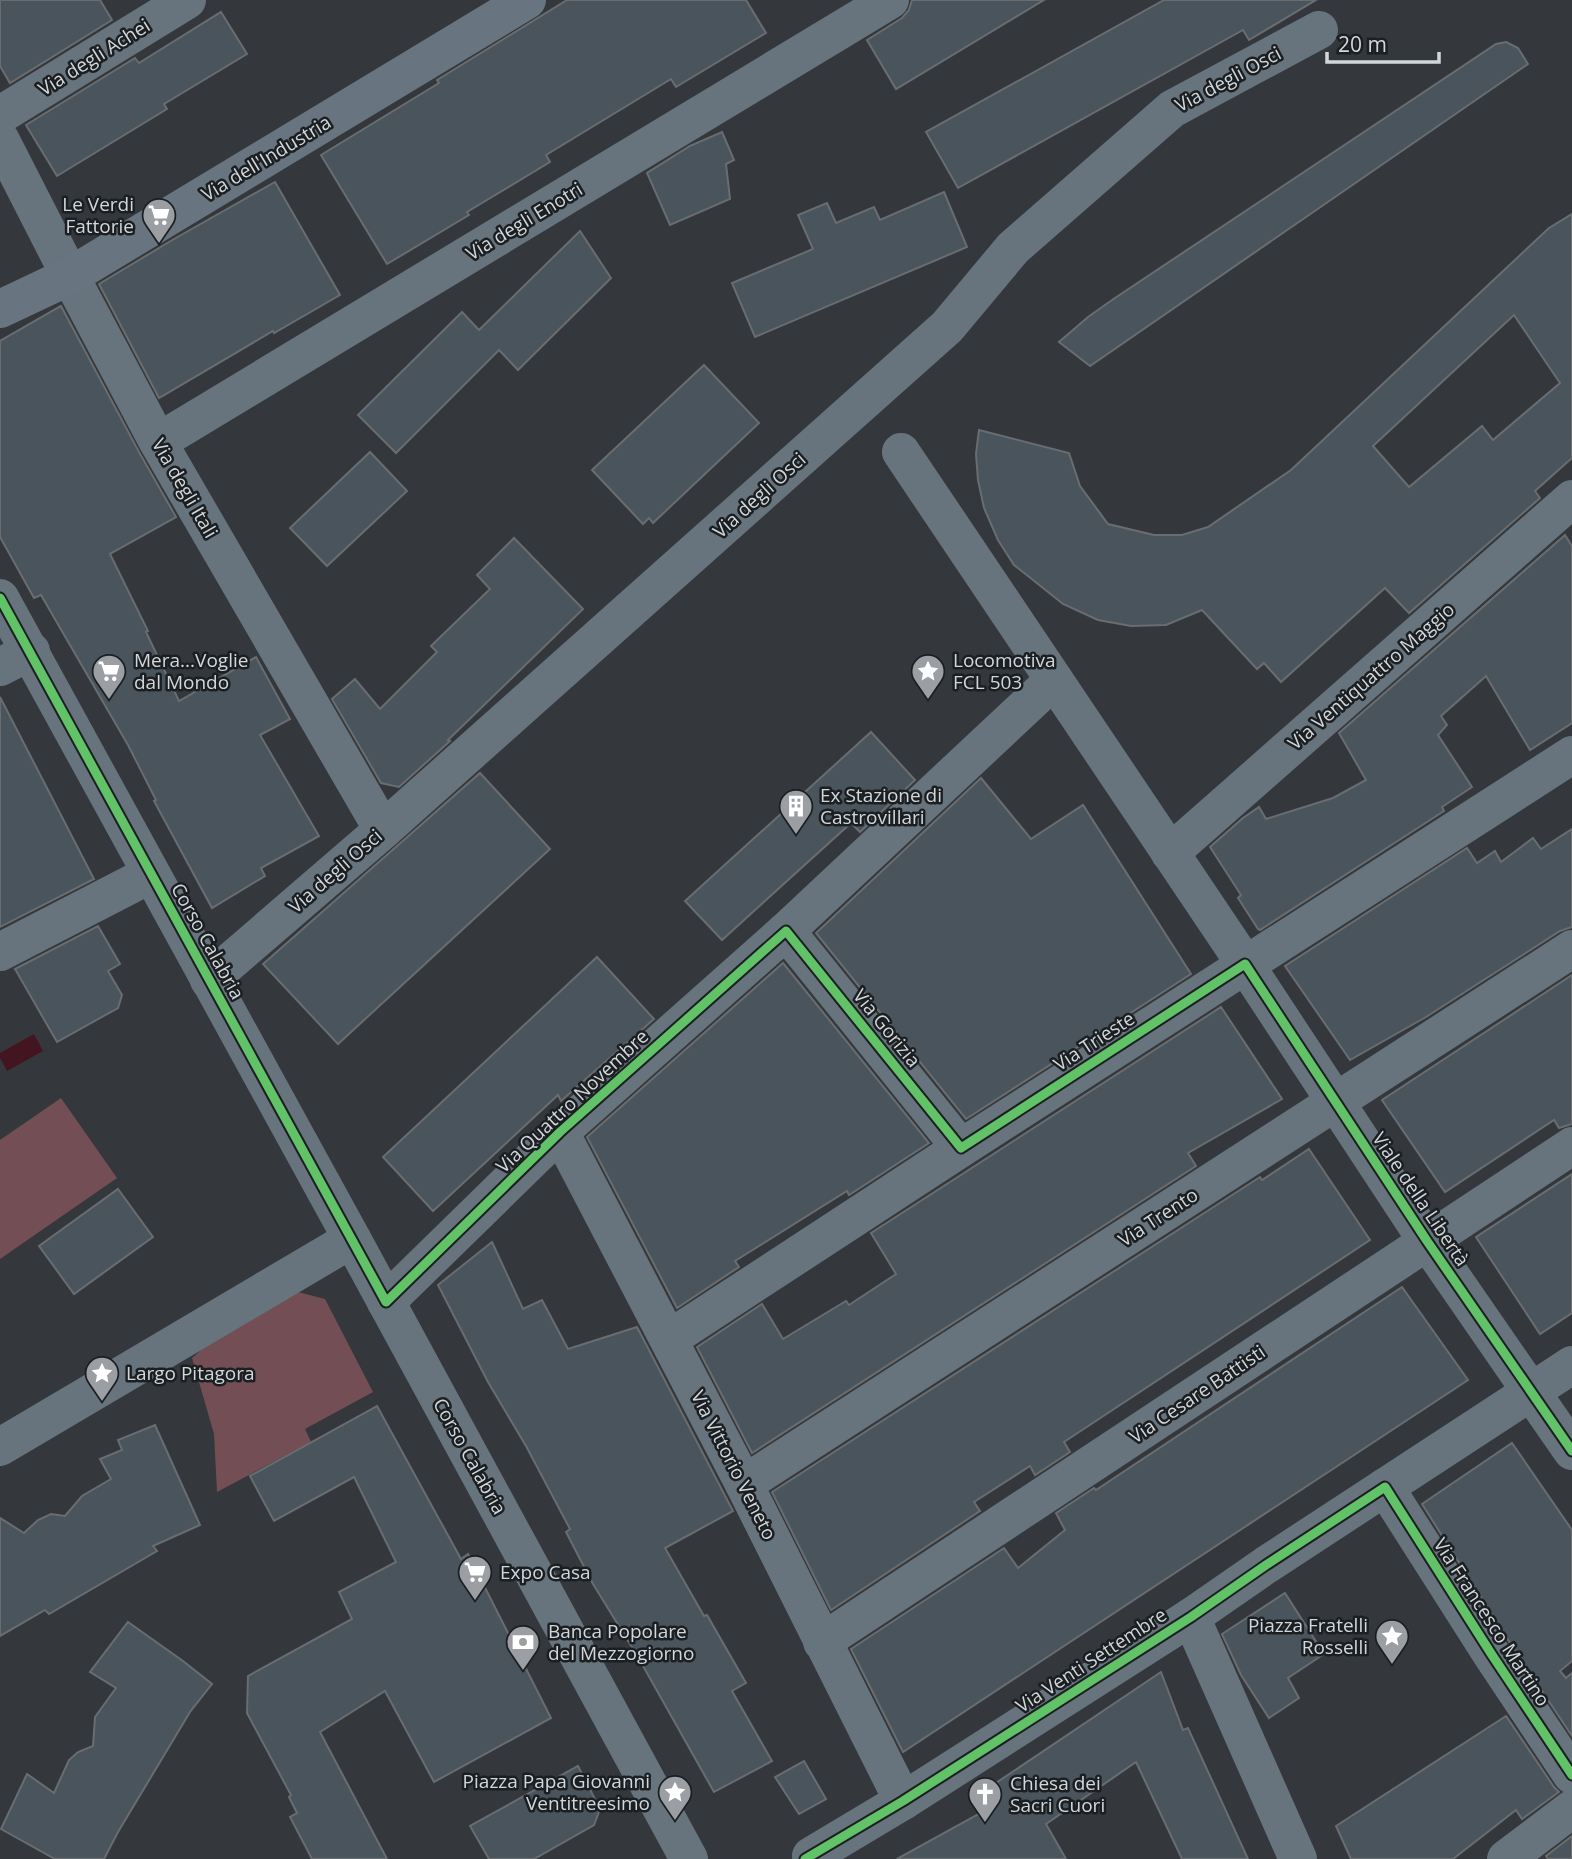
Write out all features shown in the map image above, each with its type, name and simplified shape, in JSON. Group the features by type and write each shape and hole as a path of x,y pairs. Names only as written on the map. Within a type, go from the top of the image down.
{"main road":[{"name":"Corso Calabria","path":"0,598 15,659 151,874 689,1859"},
{"name":"Via Venti Settembre","path":"808,1857 903,1801 1191,1618 1266,1565 1572,1365"}],"street":[{"name":"Via degli Achei","path":"0,115 187,0"},
{"name":"Via dell'Industria","path":"0,309 70,276 527,0"},
{"name":"Via degli Enotri","path":"158,442 890,0"},
{"name":"Via degli Osci","path":"209,980 383,830 947,327 1013,248 1172,109 1319,30"},
{"name":"Via degli Itali","path":"0,139 158,442 383,830"},
{"name":"Viale della Libertà","path":"901,452 1245,964 1427,1241 1572,1451"},
{"name":"Via Ventiquattro Maggio","path":"1170,853 1572,499"},
{"name":"Via Quattro Novembre","path":"386,1301 560,1132 786,931 1054,680"},
{"name":"Via Trieste","path":"669,1339 1572,755"},
{"path":"0,952 151,874"},
{"name":"Via Gorizia","path":"786,931 961,1148"},
{"name":"Via Trento","path":"744,1484 1572,949"},
{"name":"Via Vittorio Veneto","path":"560,1132 744,1484 903,1801"},
{"name":"Via Cesare Battisti","path":"822,1642 1572,1146"},
{"path":"0,1447 352,1240"},
{"name":"Via Francesco Martino","path":"1385,1487 1572,1775"},
{"path":"1191,1618 1298,1859"},
{"path":"1506,1859 1572,1809"}],"shaded area":[{"path":"34,1034 43,1051 7,1071 0,1053"},
{"path":"61,1098 117,1178 0,1259 0,1140"},
{"path":"298,1292 325,1299 373,1392 305,1429 311,1442 217,1492 214,1434 192,1358 202,1349"}],"building":[{"path":"0,0 100,0 112,20 10,83 0,66"},
{"path":"567,0 746,0 766,33 676,87 671,79 546,155 550,162 387,264 321,155"},
{"path":"912,0 1044,0 896,89 867,40 902,18 909,10"},
{"path":"1164,0 1316,0 1249,40 1243,30 958,188 926,132"},
{"path":"221,12 247,54 164,104 167,109 57,176 26,125 135,58 139,63"},
{"path":"1506,42 1518,48 1528,64 1090,366 1059,342 1112,300 1496,44"},
{"path":"722,132 734,160 726,164 730,199 670,225 647,173 690,146"},
{"path":"275,182 340,295 159,398 99,284"},
{"path":"944,192 967,247 755,337 732,283 813,249 798,215 827,203 836,223 874,207 880,220"},
{"path":"1572,214 1572,458 1535,491 1540,498 1409,613 1385,588 1281,682 1264,663 1257,669 1202,610 1166,625 1131,626 1098,620 1063,604 1014,565 998,540 984,508 978,480 976,454 979,430 1069,453 1080,486 1108,524 1154,535 1182,535 1208,527 1291,470 1549,228","holes":["1514,315 1560,383 1493,440 1482,426 1409,487 1373,446"]},
{"path":"580,231 611,278 518,370 499,350 396,453 358,415 462,312 479,330"},
{"path":"61,306 176,517 110,554 179,701 256,657 290,719 260,735 319,836 261,868 265,876 212,908 154,801 156,800 128,745 41,595 34,598 0,537 0,341"},
{"path":"704,365 759,423 653,523 649,518 643,524 592,470"},
{"path":"370,452 407,491 327,566 290,528"},
{"path":"1565,535 1572,546 1572,723 1530,750 1486,676 1441,716 1447,725 1438,735 1472,787 1442,807 1444,811 1258,929 1238,898 1241,895 1210,847 1259,807 1266,819 1333,798 1366,780 1339,733"},
{"path":"514,538 583,609 448,740 450,741 399,787 381,783 332,699 355,679 380,709 437,652 431,646 490,589 477,575"},
{"path":"0,697 94,879 0,927"},
{"name":"Ex Stazione di Castrovillari","path":"871,732 915,780 860,832 851,823 722,940 685,901"},
{"path":"480,773 550,849 338,1044 263,964"},
{"path":"981,778 1031,839 1083,805 1191,974 966,1119 816,933"},
{"path":"1572,829 1572,927 1560,931 1426,1017 1350,1060 1285,966 1467,848 1477,863 1495,851 1501,862 1533,838 1541,849"},
{"path":"98,926 120,964 108,971 122,995 118,1008 57,1042 15,969"},
{"path":"597,957 654,1019 561,1101 558,1095 433,1211 383,1157"},
{"path":"783,963 929,1143 849,1195 847,1191 735,1261 739,1267 677,1308 587,1137"},
{"path":"1572,975 1572,1124 1559,1128 1554,1120 1445,1192 1382,1100"},
{"path":"1221,1007 1282,1099 1188,1153 1196,1166 752,1453 697,1347 762,1304 783,1339 846,1301 849,1305 896,1274 871,1233"},
{"path":"1309,1149 1370,1240 1064,1442 1070,1452 1035,1475 1030,1466 974,1502 980,1511 831,1610 772,1492 1260,1177 1262,1180"},
{"path":"1572,1174 1572,1313 1540,1334 1476,1237"},
{"path":"118,1189 153,1237 74,1294 39,1246"},
{"path":"492,1242 523,1309 542,1300 568,1349 637,1327 733,1511 665,1548 746,1683 732,1691 772,1761 714,1792 638,1657 593,1584 566,1532 570,1529 488,1382 438,1285"},
{"path":"1402,1287 1468,1380 903,1752 851,1649 1004,1548 1018,1568 1065,1530 1056,1513 1094,1488 1096,1490"},
{"path":"377,1406 461,1559 468,1554 551,1718 434,1782 385,1691 320,1732 387,1859 312,1859 290,1817 297,1813 289,1797 291,1795 247,1713 248,1676 352,1619 339,1592 396,1562 354,1477 274,1521 250,1476"},
{"path":"155,1425 200,1525 153,1546 157,1551 49,1614 45,1610 0,1636 0,1518 24,1533 38,1520 51,1514 65,1516 82,1496 111,1479 100,1459 122,1450 118,1440"},
{"path":"1512,1443 1572,1530 1572,1661 1560,1671 1566,1678 1572,1673 1572,1736 1422,1504"},
{"path":"1285,1593 1324,1654 1288,1678 1299,1698 1269,1718 1241,1675 1222,1634"},
{"path":"128,1622 212,1684 190,1712 104,1859 55,1859 1,1829 27,1774 54,1793 69,1760 78,1752 93,1746 95,1717 116,1688 90,1672"},
{"path":"1161,1672 1183,1730 1188,1728 1248,1859 1182,1859 1136,1762 1046,1824 1066,1859 897,1859 997,1804 987,1789"},
{"path":"1506,1716 1559,1792 1522,1819 1516,1810 1453,1859 1351,1859 1336,1826"},
{"path":"804,1761 826,1799 799,1814 775,1777"},
{"path":"578,1766 600,1809 594,1825 534,1859 489,1859 470,1826"},
{"path":"1572,1836 1572,1859 1548,1859 1546,1856"}],"cycle path":[{"path":"0,598 386,1302 560,1132 786,931 961,1148 1245,964 1427,1241 1572,1451"},
{"path":"805,1859 903,1801 1191,1617 1385,1487 1572,1775"}],"place":[{"name":"Le Verdi Fattorie","path":"159,245"},
{"name":"Mera...Voglie dal Mondo","path":"109,701"},
{"name":"Locomotiva FCL 503","path":"928,701"},
{"name":"Ex Stazione di Castrovillari","path":"796,836"},
{"name":"Largo Pitagora","path":"102,1403"},
{"name":"Expo Casa","path":"475,1602"},
{"name":"Piazza Fratelli Rosselli","path":"1392,1666"},
{"name":"Banca Popolare del Mezzogiorno","path":"523,1672"},
{"name":"Piazza Papa Giovanni Ventitreesimo","path":"675,1822"},
{"name":"Chiesa dei Sacri Cuori","path":"985,1824"}]}
